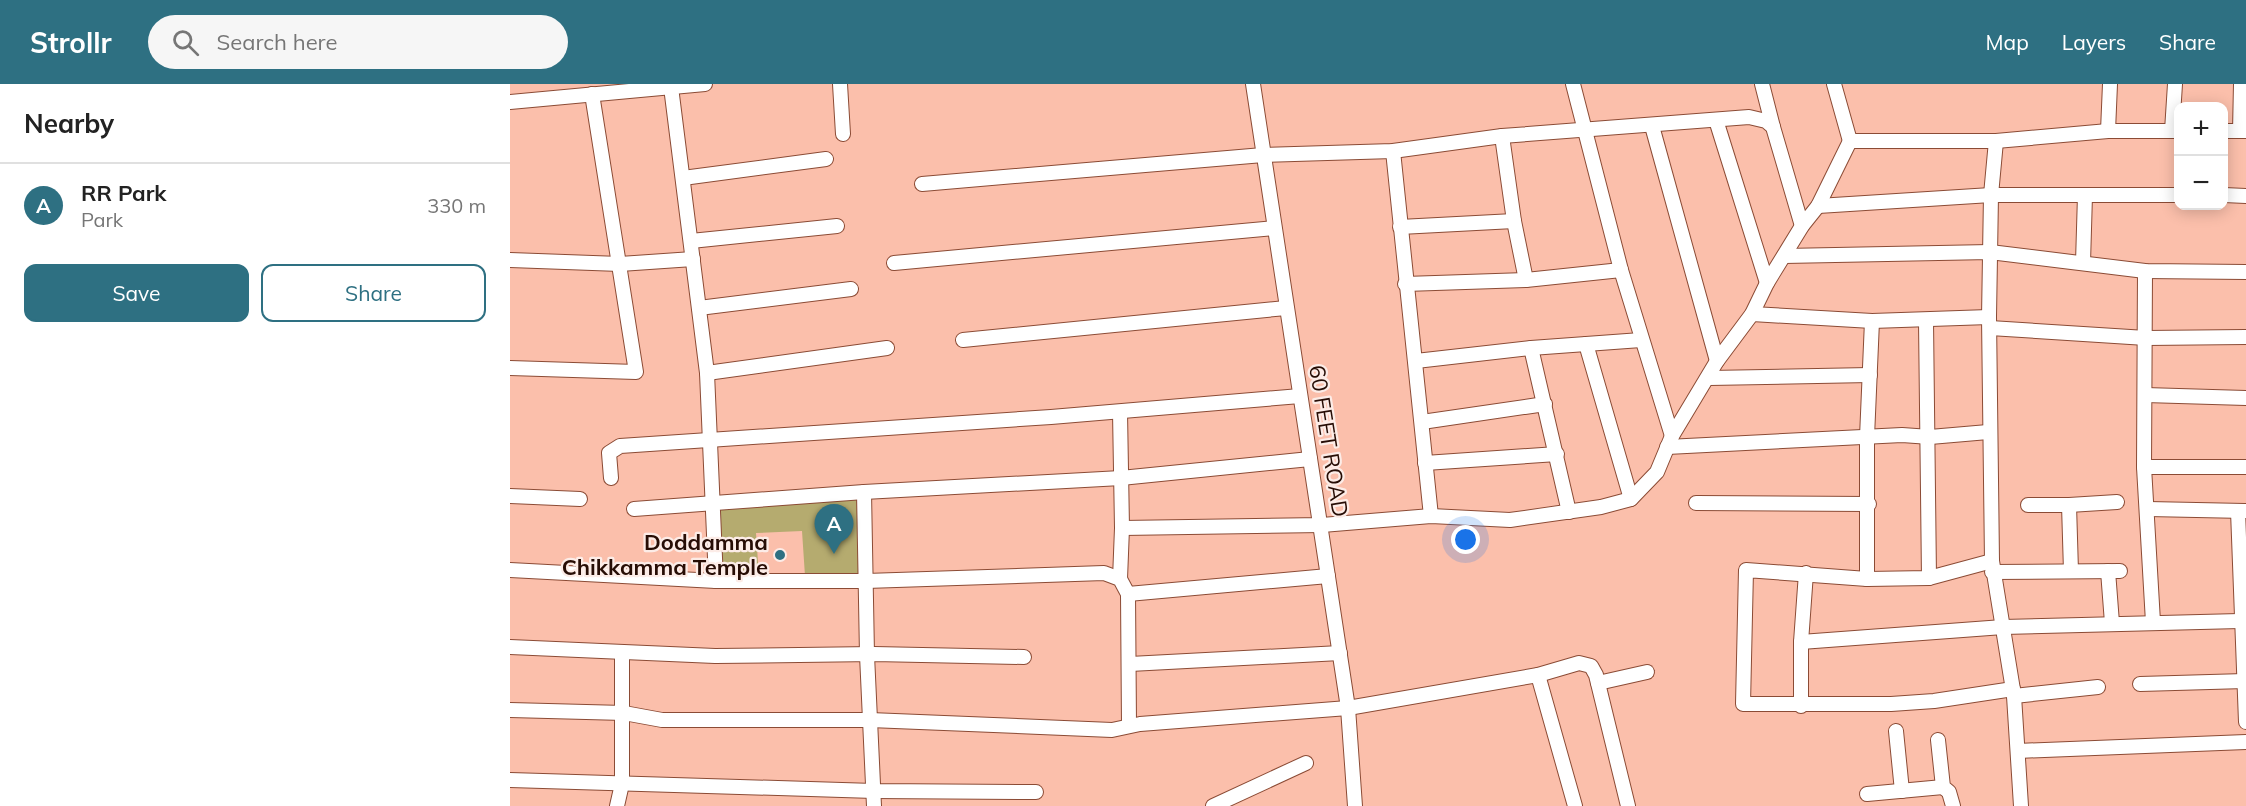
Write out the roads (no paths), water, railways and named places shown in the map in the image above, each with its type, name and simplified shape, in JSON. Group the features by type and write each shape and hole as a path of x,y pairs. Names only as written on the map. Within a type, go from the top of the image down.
{"street":[{"path":"510,102 705,84"},
{"path":"840,84 843,134"},
{"name":"60 FEET ROAD","path":"1253,84 1286,308 1322,525 1348,708 1355,806"},
{"path":"1573,84 1587,130 1621,270 1670,441"},
{"path":"1762,84 1802,226"},
{"path":"1122,528 1322,525 1431,516 1510,520 1569,512 1631,499 1657,471 1670,441 1717,362 1752,315 1767,283 1802,226 1818,206 1850,141 1834,84"},
{"path":"2108,131 2110,84"},
{"path":"2175,84 2175,102"},
{"path":"2241,84 2243,131"},
{"path":"671,87 707,373 712,438 716,580"},
{"path":"510,368 636,372 592,94"},
{"path":"922,184 1263,155 1393,152 1502,136 1749,117 1766,121 1773,127"},
{"path":"1716,120 1767,283"},
{"path":"1652,126 1717,362"},
{"path":"1850,141 1996,141 2108,131 2174,131"},
{"path":"1502,136 1514,221 1526,280"},
{"path":"1996,141 1991,195 1989,323 1992,566 2013,692 2021,806"},
{"path":"1393,152 1431,516"},
{"path":"683,178 826,159"},
{"path":"1818,206 1991,195 2174,195"},
{"path":"2084,263 2085,195"},
{"path":"2228,195 2246,196"},
{"path":"1400,227 1514,221"},
{"path":"692,241 837,226"},
{"path":"894,263 1274,228"},
{"path":"1784,256 1990,252 2145,271 2246,272"},
{"path":"510,260 620,264 693,259"},
{"path":"1405,284 1526,280 1621,270"},
{"path":"2145,271 2144,467 2153,622"},
{"path":"699,308 851,289"},
{"path":"963,340 1286,308"},
{"path":"1752,315 1872,321 1989,323 2146,338 2246,337"},
{"path":"1868,579 1867,437 1872,321"},
{"path":"1926,321 1930,437 1929,578"},
{"path":"1416,361 1531,348 1641,340"},
{"path":"1586,344 1631,499"},
{"path":"707,373 887,348"},
{"path":"1531,348 1569,512"},
{"path":"1709,378 1870,375"},
{"path":"2145,395 2246,398"},
{"path":"611,478 609,453 620,446 1300,396"},
{"path":"1422,422 1545,404"},
{"path":"1120,411 1122,528 1120,579 1128,594 1129,725"},
{"path":"1670,441 1930,437 1989,432"},
{"path":"1425,463 1557,454"},
{"path":"633,509 864,492 1121,478 1310,459"},
{"path":"2144,467 2246,466"},
{"path":"864,492 867,655 874,806"},
{"path":"510,496 580,499"},
{"path":"2028,505 2117,502"},
{"path":"1696,503 1869,504"},
{"path":"2069,505 2071,571"},
{"path":"2148,509 2242,511 2243,582 2240,621 2244,648 2246,722"},
{"path":"2098,687 2013,692 1934,701 1801,706 1743,704 1746,570 1868,579 1929,578 1992,566 2114,571 2112,623"},
{"path":"510,570 716,580 866,581 1104,573 1120,579"},
{"path":"1801,706 1801,642 1806,573"},
{"path":"1128,594 1328,576"},
{"path":"1801,642 2002,627 2240,621"},
{"path":"510,646 715,656 1023,657"},
{"path":"617,806 622,784 624,713 622,652"},
{"path":"1130,664 1340,653"},
{"path":"510,710 624,713 662,720 870,720 1112,730 1129,725 1348,708 1538,675 1579,663 1591,666 1598,682 1628,806"},
{"path":"1598,682 1647,672"},
{"path":"1538,675 1575,806"},
{"path":"2140,684 2245,681"},
{"path":"1896,731 1902,791"},
{"path":"1938,740 1943,787 1949,792 1953,806"},
{"path":"2018,751 2246,742"},
{"path":"1213,806 1306,763"},
{"path":"510,780 1036,792"},
{"path":"1867,794 1943,787"}],"place":[{"name":"RR Park","path":"834,554"},
{"name":"Doddamma Chikkamma Temple","path":"780,555"}]}
